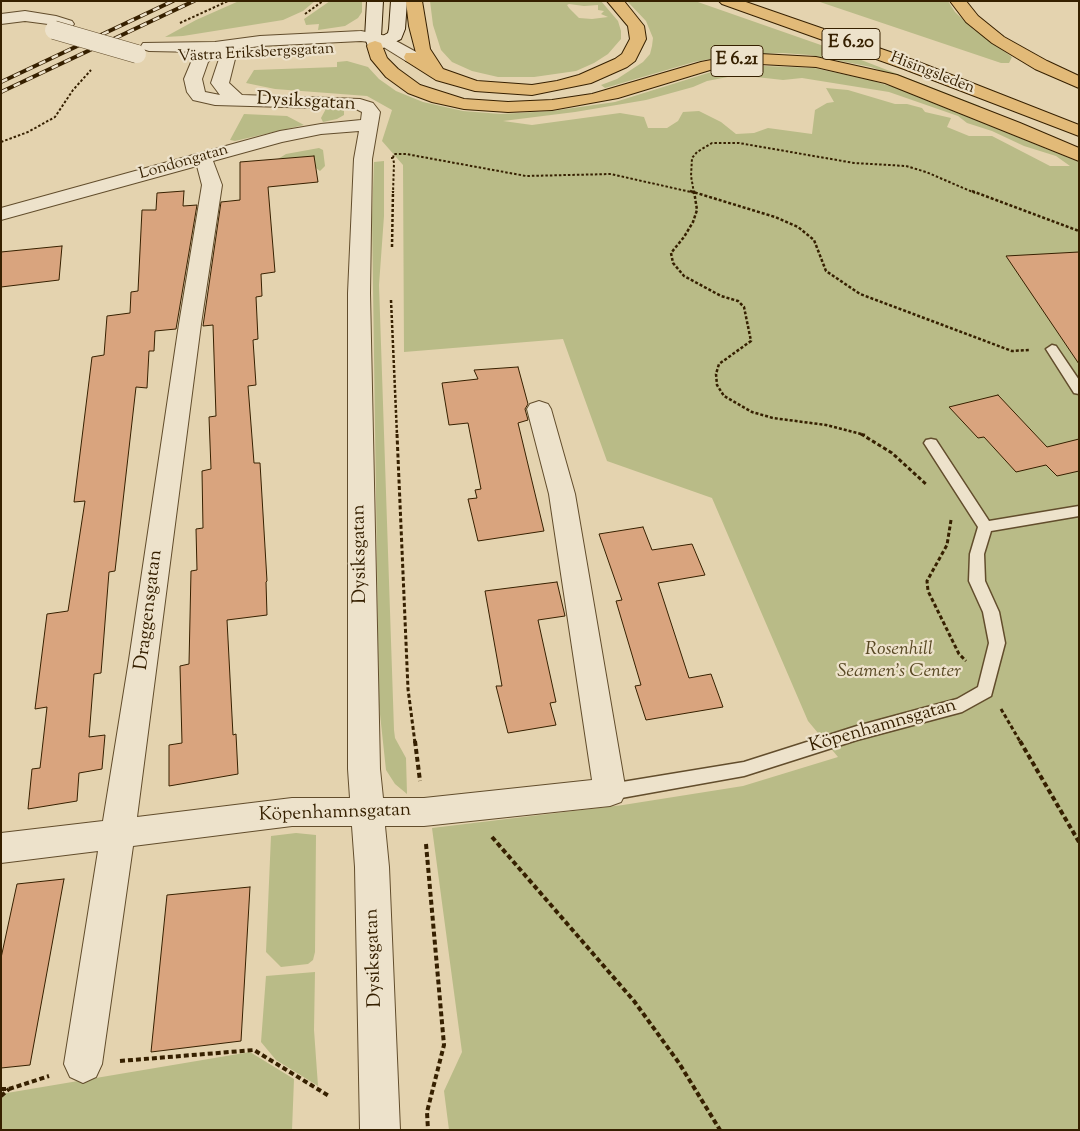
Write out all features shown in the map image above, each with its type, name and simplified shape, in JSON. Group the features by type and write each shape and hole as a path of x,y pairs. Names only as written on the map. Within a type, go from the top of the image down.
{"highway":[{"path":"414,1 422,49 437,73"},
{"path":"412,57 437,73 475,86 532,90 576,82 609,70 629,57 638,39 636,26 615,1"},
{"name":"Hisingsleden","path":"727,1 910,65 1079,114"},
{"path":"958,1 972,19 998,40 1040,65 1079,83"},
{"name":"Hisingsleden","path":"880,38 1005,85"},
{"name":"E 6.21","path":"378,42 379,59 392,73 414,88 438,98 464,104 508,107 552,105 592,99 707,66 732,61 760,59 816,62 891,79 1014,127 1079,155"},
{"path":"1035,102 1079,133"}],"street":[{"path":"374,7 378,42 395,36 399,1"},
{"path":"23,21 26,12 35,2"},
{"name":"Västra Eriksbergsgatan","path":"342,36 362,25 374,7"},
{"name":"Västra Eriksbergsgatan","path":"1,19 60,27 143,50 157,58 200,60 260,41 342,36 378,42 412,57"},
{"name":"Västra Eriksbergsgatan","path":"1,29 23,21"},
{"name":"Västra Eriksbergsgatan","path":"143,50 176,48 221,53 378,42"},
{"name":"Dysiksgatan","path":"221,53 220,83 229,95 240,100"},
{"name":"Dysiksgatan","path":"200,60 193,79 193,86 200,96 215,100 325,101 360,104 371,112 363,159 359,293 364,769 372,867 380,1130"},
{"name":"Londongatan","path":"1,214 201,158 307,131 339,126 369,125"},
{"name":"Draggensgatan","path":"83,1064 144,660 190,324 212,185 206,165 201,158"},
{"path":"540,409 562,494 610,792"},
{"name":"Köpenhamnsgatan","path":"1,848 118,832 292,812 424,812 610,792"}],"lane":[{"path":"1052,348 1079,390"},
{"path":"931,443 985,526 1079,511"},
{"name":"Köpenhamnsgatan","path":"610,792 744,769 857,733 962,705 985,691 997,643 991,612 977,581 977,554 985,526"}],"path":[{"path":"933,490 892,453 864,435 826,425 773,418 752,412 724,396 717,385 716,374 719,364 751,341 750,331 744,307 738,300 721,296 698,284 684,276 673,263 671,253 688,230 697,210 696,198 693,192 692,158 697,152 712,144 739,143 854,163 906,166 1079,231"},
{"path":"393,158 394,154 406,154 526,176 611,174 693,192 775,217 798,227 814,240 826,271 860,294 1012,351 1052,348"},
{"path":"952,518 948,545 927,581 928,591 959,654 966,661 1006,679 1000,694 1000,707 1079,842"},
{"path":"486,830 634,1001 679,1063 720,1130"},
{"path":"1,1089 9,1089 83,1064 254,1050 329,1096"},
{"path":"1,1096 9,1089"}],"green space":[{"path":"239,1 315,1 303,11 283,20 183,36 165,37 196,20"},
{"path":"330,1 362,1 362,12 358,18 345,26 318,30 319,24 306,25 304,19"},
{"path":"430,1 601,1 618,21 621,39 608,54 576,71 534,77 498,77 472,71 452,62 441,50 433,25","holes":["567,5 598,5 598,10 604,11 601,14 608,17 579,18"]},
{"path":"627,1 695,1 838,51 980,106 978,107 871,67 810,55 783,53 732,55 694,62 605,88 601,85 617,79 643,62 650,54 653,38 646,21"},
{"path":"817,1 948,1 955,12 973,29 1012,57 1009,63 1001,63"},
{"name":"Rosenhill Seamen's Center","path":"347,61 368,67 379,79 396,91 423,102 463,111 501,114 552,111 615,102 708,73 727,69 764,66 814,68 870,80 896,88 1079,162 1079,1130 449,1130 444,1091 462,1052 432,828 623,805 743,786 838,757 808,721 712,498 607,461 563,339 404,352 403,165 382,141 392,110 367,96 275,89 246,83 254,70 337,67 337,62","holes":["738,75 783,80 802,78 889,92 958,116 967,123 992,131 1024,146 1056,156 1070,166 1050,166 992,136 969,136 947,127 951,118 925,112 922,108 907,104 895,104 848,90 826,88 834,102 827,103 815,110 812,134 768,128 754,133 736,134 721,122 699,111 683,112 678,121 667,128 648,128 644,117 620,113 532,125 503,121 575,112 646,100 693,87 707,81"]},
{"path":"328,105 341,109 344,111 344,115 337,119 323,122 321,118"},
{"path":"244,114 287,116 304,125 235,141 230,140"},
{"path":"319,148 323,150 325,166 320,171 301,157 278,159 286,154"},
{"path":"384,161 384,216 379,285 394,730 395,738 406,758 407,794 395,784 386,770 379,705 372,218 374,162"},
{"path":"296,833 316,835 315,952 313,960 308,964 281,967 266,952 271,836"},
{"path":"315,972 314,1030 318,1086 276,1060 261,1042 266,976"},
{"path":"250,1052 294,1079 292,1130 1,1130 1,1094"}],"building":[{"path":"314,156 318,182 268,187 275,272 261,274 262,296 256,297 258,339 253,340 256,385 248,386 254,463 260,463 267,581 267,615 227,620 233,735 236,734 238,774 169,786 169,745 182,743 180,666 189,664 191,571 197,570 196,529 203,528 202,471 211,469 209,417 216,416 213,325 203,326 221,202 240,200 240,162"},
{"path":"184,191 183,206 197,205 176,329 155,331 154,351 149,351 147,388 136,387 115,571 109,572 101,673 94,674 89,737 105,735 102,769 79,773 77,801 28,809 32,769 40,768 47,707 35,709 47,614 68,611 85,501 74,502 92,357 104,355 107,316 130,313 131,292 138,291 142,210 156,210 157,193"},
{"path":"62,246 59,280 1,287 1,252"},
{"path":"1079,252 1079,364 1006,256"},
{"path":"518,367 528,404 525,409 528,420 518,423 544,531 478,541 468,499 477,498 475,490 481,489 468,423 449,425 442,383 478,379 474,370"},
{"path":"998,395 1047,447 1079,439 1079,471 1057,476 1046,465 1016,472 984,437 978,438 949,407"},
{"path":"643,527 652,550 692,544 705,575 658,583 689,678 711,674 723,707 646,720 635,686 641,685 616,601 622,600 599,534"},
{"path":"557,582 565,616 538,620 556,702 550,703 556,725 508,733 496,686 502,686 485,591"},
{"path":"64,879 30,1065 1,1068 1,958 17,884"},
{"path":"250,887 241,1041 151,1052 167,895"}],"railway":[{"path":"1,82 173,1"},
{"path":"1,92 194,1"}]}
